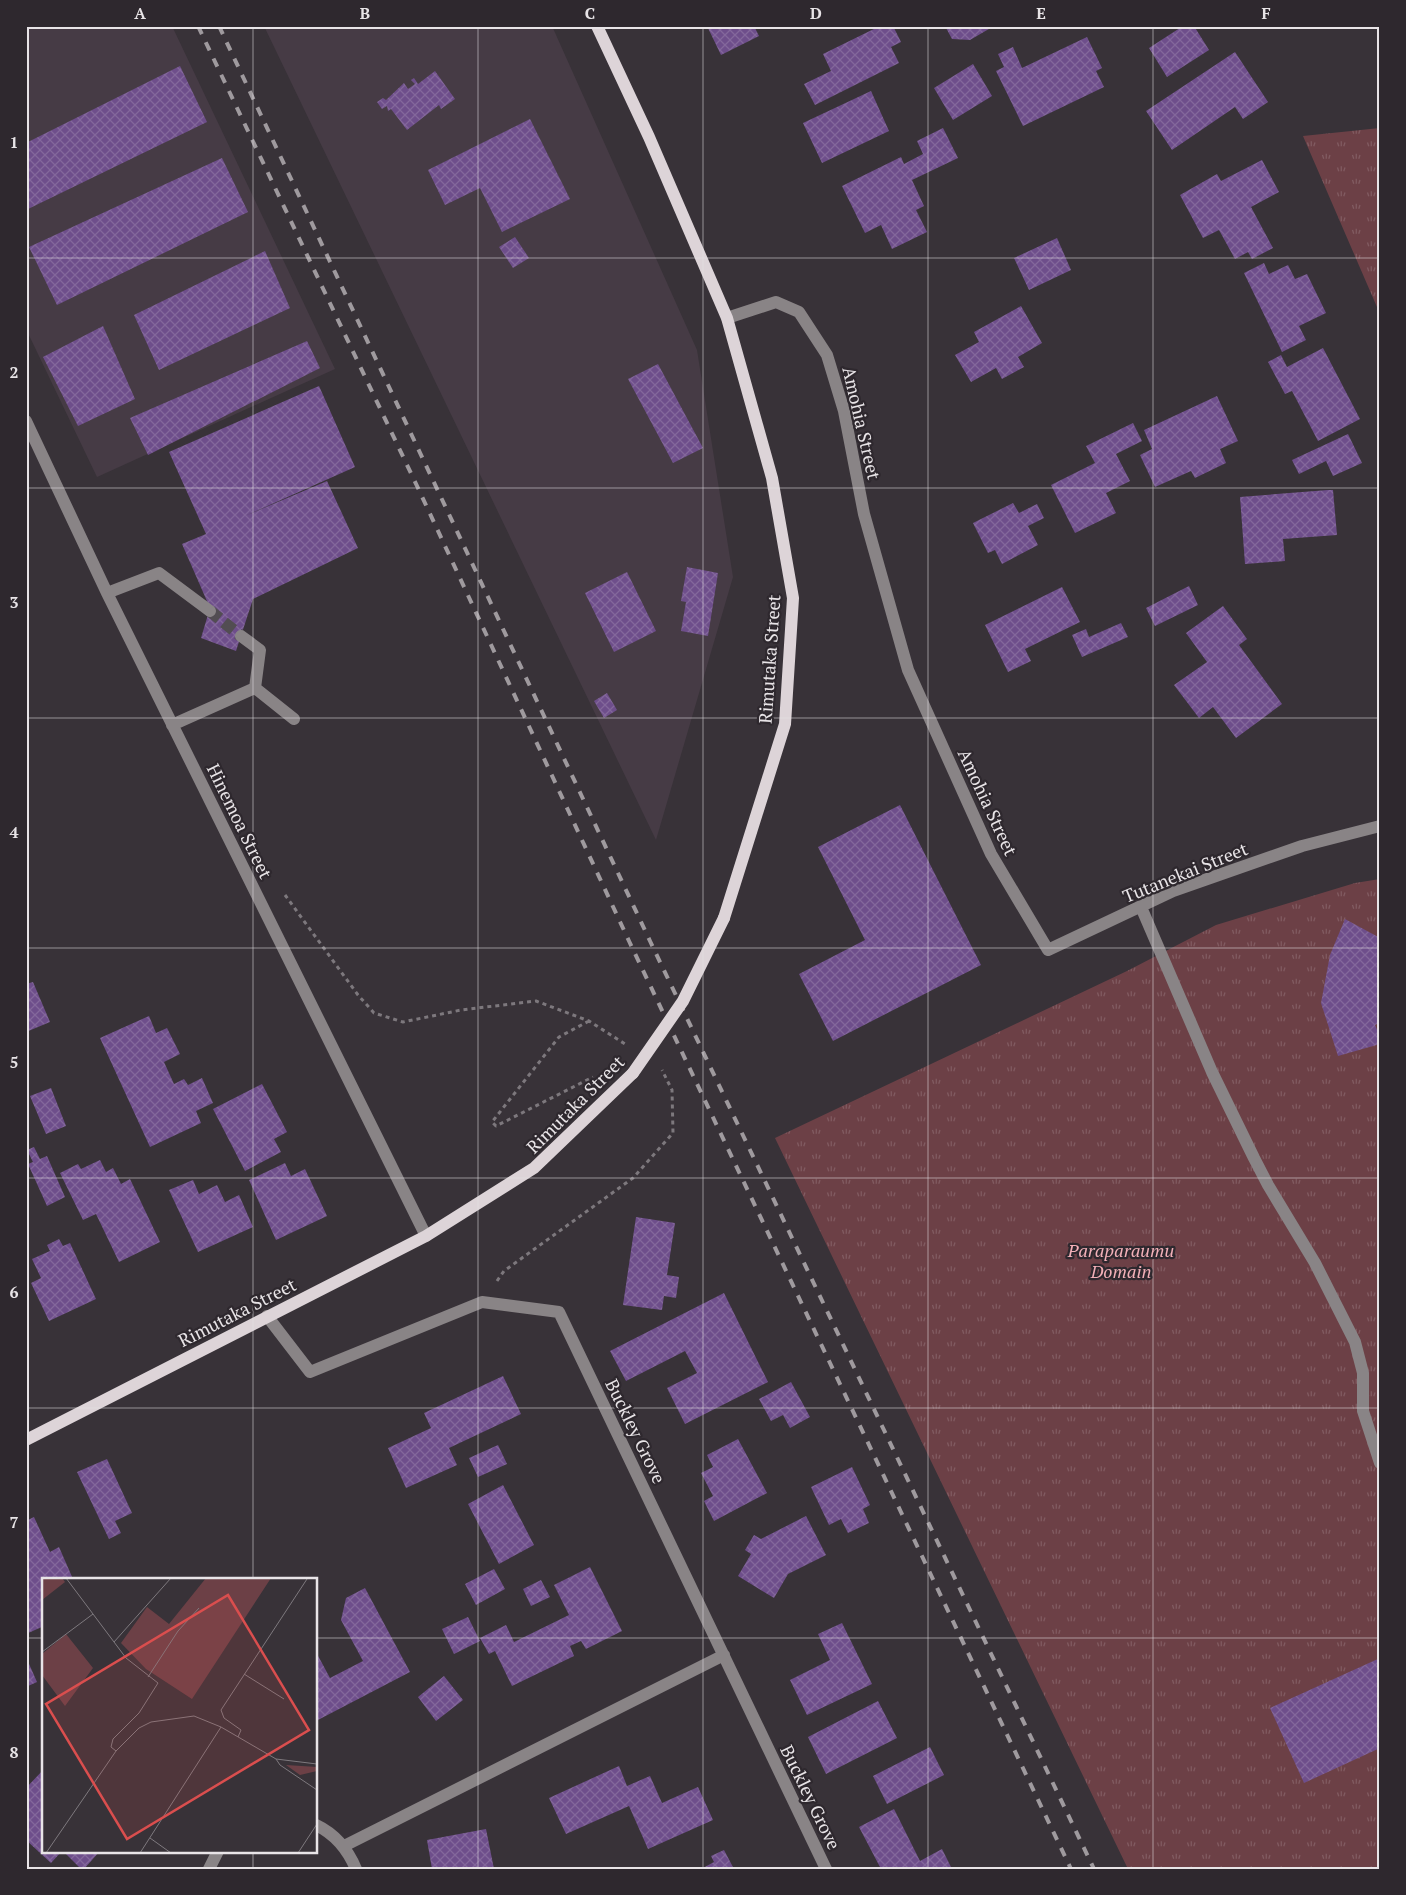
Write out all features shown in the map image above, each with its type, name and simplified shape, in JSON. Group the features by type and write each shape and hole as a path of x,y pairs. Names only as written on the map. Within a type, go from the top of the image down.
{"main road":[{"path":"597,26 649,137 727,318"},
{"name":"Rimutaka Street","path":"26,1440 426,1236 534,1168 633,1074 683,1001 724,918 784,724 793,598 772,478 727,318"}],"street":[{"name":"Amohia Street","path":"727,318 776,302 799,312 826,354 844,411 864,514 908,670 991,854 1027,913"},
{"name":"Hinemoa Street","path":"26,421 107,593 426,1236"},
{"path":"107,593 159,573 210,611"},
{"path":"241,636 260,650 255,688"},
{"path":"172,725 255,688"},
{"path":"255,688 294,719"},
{"name":"Tutanekai Street","path":"1027,913 1048,950 1174,891 1302,846 1380,826"},
{"path":"1141,907 1212,1072 1254,1158 1268,1186 1316,1263 1355,1342 1363,1373 1363,1411 1380,1463"},
{"name":"Buckley Grove","path":"267,1316 310,1372 482,1302 560,1312 826,1869"},
{"path":"344,1846 724,1655"},
{"path":"318,1826 334,1836 344,1846 356,1869"},
{"path":"209,1869 218,1852"}],"path":[{"path":"281,889 358,995 374,1013 403,1022 461,1010 536,1001 589,1020 628,1046"},
{"path":"589,1020 559,1037 492,1122 496,1126 591,1077 633,1074"},
{"path":"482,1302 504,1271 632,1178 673,1133 672,1090 659,1066"}],"shaded area":[{"path":"26,26 172,26 335,369 97,477 26,329"},
{"path":"264,26 552,26 697,350 733,577 656,840"}],"green space":[{"path":"1380,128 1380,314 1303,136"},
{"name":"Paraparaumu Domain","path":"1380,879 1380,1869 1128,1869 775,1138 1127,971 1216,925 1355,883"}],"building":[{"path":"707,26 754,26 759,36 721,55"},
{"path":"880,26 893,26 901,42 891,47 899,63 815,105 804,84 831,71 823,54"},
{"path":"945,26 994,26 970,40 952,39"},
{"path":"1183,26 1194,26 1209,50 1167,77 1149,48"},
{"path":"1087,37 1102,68 1096,71 1104,87 1023,126 996,71 1004,67 998,54 1013,47 1022,68"},
{"path":"1235,52 1268,102 1243,119 1235,107 1172,150 1146,111"},
{"path":"973,64 992,96 953,120 934,88"},
{"path":"180,66 207,122 26,210 26,143"},
{"path":"435,71 455,99 441,109 439,105 407,130 391,109 388,111 387,106 382,109 377,102 383,98 386,100 404,83 408,89 415,84 411,80 414,78 418,84"},
{"path":"871,91 889,131 822,163 803,123"},
{"path":"530,119 570,199 502,232 480,188 445,205 428,170"},
{"path":"943,128 958,158 912,180 924,206 916,210 927,232 892,249 881,225 865,233 842,186 901,157 904,164 923,154 917,141"},
{"path":"222,158 248,212 57,305 29,247"},
{"path":"1262,160 1279,192 1251,207 1273,248 1252,259 1248,252 1235,259 1219,230 1203,238 1180,195 1217,174 1221,181"},
{"path":"515,237 529,258 513,268 499,247"},
{"path":"1057,238 1071,270 1029,290 1014,258"},
{"path":"265,251 290,308 159,370 134,315"},
{"path":"1264,263 1269,274 1288,265 1295,279 1307,274 1326,313 1299,326 1306,340 1282,352 1244,273"},
{"path":"1021,306 1042,343 1018,357 1024,367 1002,379 996,368 971,382 955,355 979,342 974,332"},
{"path":"103,326 135,399 78,426 43,357"},
{"path":"307,341 320,368 148,455 130,418"},
{"path":"1323,348 1360,419 1318,441 1292,391 1285,394 1268,362 1281,355 1287,367"},
{"path":"658,364 703,448 673,463 628,379"},
{"path":"319,386 355,467 245,516 327,481 358,548 253,599 236,651 201,638 210,608 182,544 206,534 169,452"},
{"path":"1217,396 1238,441 1220,449 1226,463 1195,478 1191,471 1155,487 1140,455 1152,449 1144,430"},
{"path":"1133,423 1142,441 1116,454 1130,481 1106,493 1116,513 1075,533 1051,485 1095,463 1086,446"},
{"path":"1348,434 1362,463 1333,476 1326,461 1299,474 1292,460"},
{"path":"1333,490 1337,535 1283,539 1285,561 1245,564 1240,497"},
{"path":"1013,503 1019,513 1037,504 1044,518 1028,526 1038,545 1002,564 995,550 988,553 973,523"},
{"path":"687,567 718,573 708,636 681,631 686,602 681,601"},
{"path":"627,572 656,631 614,652 585,593"},
{"path":"1189,586 1198,605 1155,626 1146,608"},
{"path":"1062,587 1080,622 1025,649 1031,661 1008,672 985,625"},
{"path":"1223,606 1247,639 1239,645 1282,704 1236,738 1213,707 1199,718 1174,685 1207,662 1186,633"},
{"path":"1121,623 1128,637 1082,657 1072,635 1086,629 1089,637"},
{"path":"607,693 617,710 604,718 594,701"},
{"path":"900,805 981,965 833,1041 799,974 865,940 818,847"},
{"path":"1345,919 1380,938 1380,1023 1375,1025 1380,1037 1380,1044 1338,1056 1321,1003 1330,955"},
{"path":"33,982 50,1022 26,1032 26,984"},
{"path":"149,1016 156,1033 167,1028 180,1054 164,1062 174,1084 184,1079 188,1085 202,1078 213,1103 196,1111 201,1123 150,1147 100,1038"},
{"path":"262,1084 287,1132 274,1139 281,1152 245,1171 213,1109"},
{"path":"51,1088 66,1126 46,1134 30,1096"},
{"path":"34,1147 40,1159 47,1156 65,1197 47,1206 28,1164 33,1162 27,1150"},
{"path":"100,1160 106,1172 113,1168 121,1184 130,1179 160,1242 119,1262 96,1214 83,1220 60,1173 78,1164 81,1169"},
{"path":"285,1163 291,1176 305,1169 327,1216 276,1240 249,1180"},
{"path":"193,1180 199,1194 217,1185 225,1202 239,1195 253,1227 198,1252 169,1190"},
{"path":"636,1217 675,1223 667,1275 679,1277 676,1298 664,1296 662,1310 623,1305"},
{"path":"59,1239 63,1246 70,1243 96,1299 49,1321 31,1283 41,1278 32,1259 50,1251 47,1245"},
{"path":"724,1293 768,1382 685,1424 667,1388 697,1373 685,1351 626,1381 610,1351"},
{"path":"503,1376 521,1414 449,1448 457,1465 406,1488 388,1448 431,1428 424,1413"},
{"path":"791,1382 810,1417 790,1428 783,1415 771,1421 759,1399"},
{"path":"738,1439 767,1493 714,1521 704,1501 713,1496 701,1473 713,1467 707,1455"},
{"path":"498,1445 507,1464 478,1477 469,1458"},
{"path":"107,1459 132,1513 115,1521 121,1533 109,1539 77,1472"},
{"path":"852,1467 870,1505 863,1509 869,1523 848,1533 841,1519 829,1525 811,1487"},
{"path":"503,1485 534,1545 499,1564 468,1504"},
{"path":"806,1516 826,1555 788,1574 774,1598 738,1576 751,1554 745,1550 754,1535 761,1539"},
{"path":"34,1517 50,1552 59,1547 73,1578 42,1578 42,1627 26,1634 26,1521"},
{"path":"590,1567 622,1631 586,1649 581,1641 570,1646 574,1656 512,1686 495,1651 489,1654 480,1638 506,1625 514,1642 569,1615 554,1585"},
{"path":"494,1569 505,1589 476,1605 465,1584"},
{"path":"541,1580 550,1597 531,1606 523,1589"},
{"path":"365,1588 410,1672 318,1720 318,1656 330,1678 363,1661 341,1620 346,1598"},
{"path":"468,1617 480,1641 454,1654 442,1629"},
{"path":"842,1623 872,1684 807,1715 790,1680 830,1660 818,1634"},
{"path":"26,1657 37,1682 26,1687"},
{"path":"1380,1658 1380,1748 1304,1783 1270,1708"},
{"path":"444,1676 463,1700 436,1721 418,1697"},
{"path":"878,1701 897,1738 826,1774 808,1737"},
{"path":"930,1747 944,1775 887,1804 873,1776"},
{"path":"619,1766 627,1786 650,1776 662,1803 698,1787 713,1820 648,1849 629,1806 566,1834 549,1798"},
{"path":"42,1771 42,1852 61,1852 51,1863 26,1840 26,1788"},
{"path":"894,1809 920,1861 942,1849 952,1869 881,1869 859,1827"},
{"path":"486,1829 494,1869 432,1869 427,1840"},
{"path":"724,1850 734,1869 701,1869 714,1862 711,1856"},
{"path":"64,1852 99,1852 84,1869 81,1869"}],"tunnel":[{"path":"210,611 241,636"}],"railway":[{"path":"198,26 418,488 629,941 1071,1869"},
{"path":"219,26 650,941 1094,1869"}]}
